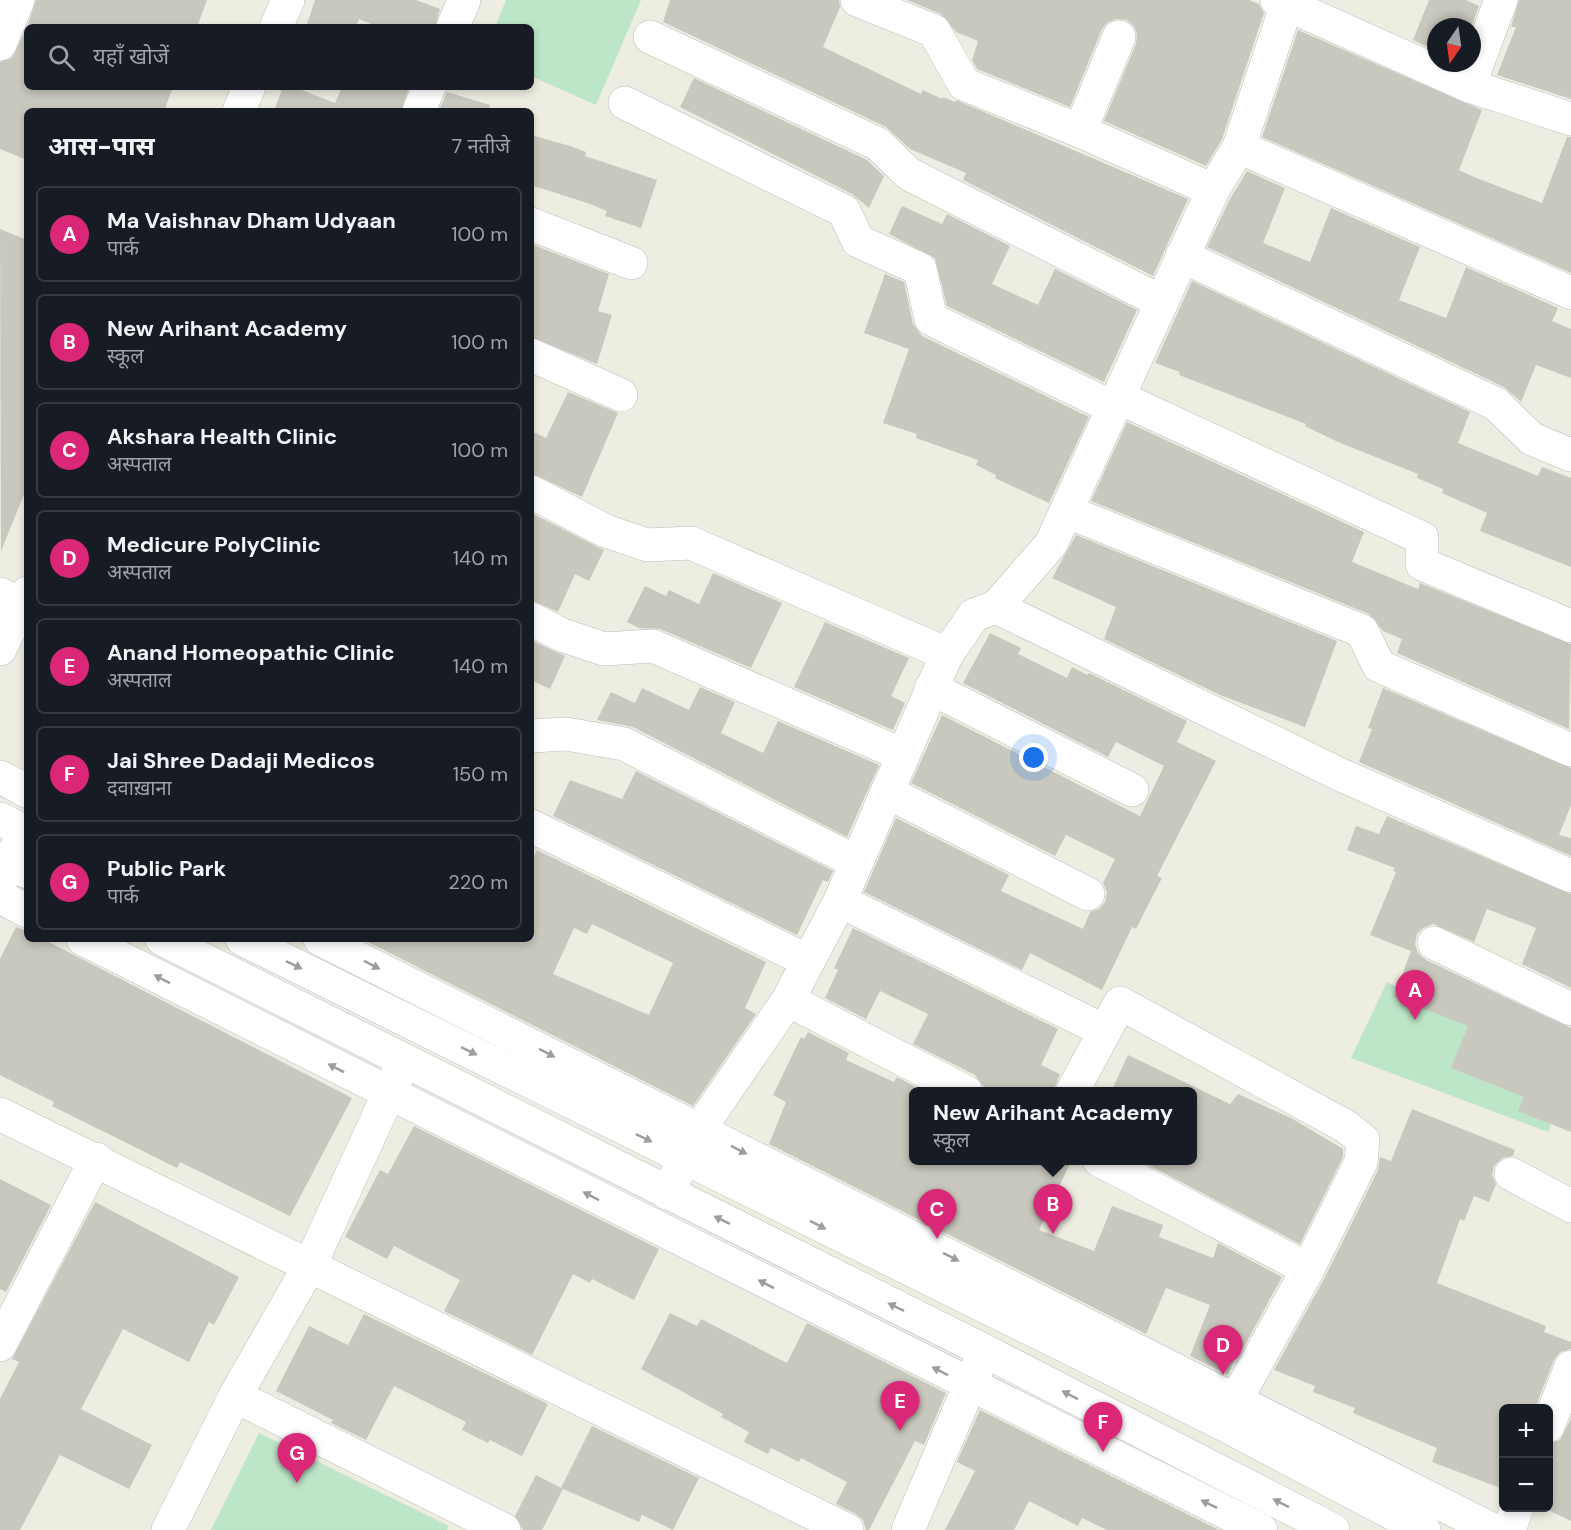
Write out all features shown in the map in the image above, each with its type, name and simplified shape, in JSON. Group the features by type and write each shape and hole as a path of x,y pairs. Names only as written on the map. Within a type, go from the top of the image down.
{"street":[{"path":"0,44 18,0"},
{"path":"277,24 288,0"},
{"path":"454,24 464,0"},
{"path":"857,0 934,31 964,84 1080,131 1213,190"},
{"path":"1469,86 1501,0"},
{"path":"667,1193 692,1144 788,1000 840,901 947,654 974,615 996,607 1052,544 1213,190 1239,147 1282,2 1469,86 1571,119"},
{"path":"650,37 878,144 909,174 1162,302"},
{"path":"1080,131 1119,37"},
{"path":"240,108 248,90"},
{"path":"420,108 428,90"},
{"path":"625,103 844,211 858,241 920,269 931,320 1422,537 1422,564 1571,626"},
{"path":"1239,147 1571,293"},
{"path":"534,225 631,262"},
{"path":"1182,256 1496,404 1532,439 1571,455"},
{"path":"534,356 621,395"},
{"path":"534,494 606,531 647,545 692,543 947,654"},
{"path":"1066,511 1362,631 1379,666 1571,750"},
{"path":"0,649 16,597"},
{"path":"996,607 1341,775 1571,876"},
{"path":"534,621 562,635 604,650 653,646 903,754"},
{"path":"931,688 1132,790"},
{"path":"534,736 566,734 624,744 856,862"},
{"path":"0,777 24,789"},
{"path":"887,792 1089,894"},
{"path":"534,827 808,962"},
{"path":"9,869 17,828"},
{"path":"0,897 24,909"},
{"path":"840,901 1105,1031"},
{"path":"88,942 969,1386 1261,1530"},
{"path":"168,942 985,1351 1333,1530"},
{"path":"249,942 692,1144 1229,1412 1493,1530"},
{"path":"325,942 692,1144"},
{"path":"1434,944 1571,1009"},
{"path":"788,1000 956,1087"},
{"path":"1075,1087 1120,1003 1345,1126 1363,1140 1361,1162 1308,1269 1229,1412"},
{"path":"168,1530 235,1396 310,1265 404,1060"},
{"path":"0,1114 96,1159 847,1530"},
{"path":"0,1345 96,1159"},
{"path":"1107,1165 1308,1269"},
{"path":"1511,1174 1571,1206"},
{"path":"908,1530 985,1351"},
{"path":"1553,1413 1571,1367"},
{"path":"235,1396 483,1525"},
{"path":"1229,1412 1424,1530"},
{"path":"1509,1530 1516,1512"}],"green space":[{"path":"506,0 641,0 596,105 534,77 534,24 496,24"},
{"path":"1387,982 1571,1076 1548,1132 1351,1058"},
{"path":"259,1433 449,1526 447,1530 211,1530"}],"building":[{"path":"36,0 207,0 198,24 28,24"},
{"path":"315,0 416,0 440,9 436,24 372,24 359,19 357,24 307,24"},
{"path":"670,0 839,0 840,7 823,47 921,94 923,90 942,99 943,97 955,102 956,100 1188,199 1153,276 963,180 966,173 910,149 886,127 663,22"},
{"path":"907,0 1249,0 1259,4 1264,13 1222,139 1206,166 1104,121 1136,44 1137,34 1134,26 1127,20 1116,19 1107,23 1102,29 1070,107 977,69 972,60 978,41 956,32 941,14"},
{"path":"1429,0 1466,0 1479,6 1474,18 1427,18 1427,47 1413,40"},
{"path":"1519,0 1571,0 1571,99 1497,75 1516,27 1511,27"},
{"path":"1298,30 1482,110 1459,170 1474,177 1542,203 1567,137 1571,137 1571,273 1262,137"},
{"path":"24,34 24,90 172,90 165,108 24,108 24,159 0,149 0,62 12,58"},
{"path":"694,78 867,160 884,176 869,208 852,194 680,107"},
{"path":"282,90 302,90 335,103 341,90 408,90 402,108 275,108"},
{"path":"447,92 490,105 490,108 440,108"},
{"path":"534,136 570,146 586,152 585,156 657,180 641,228 605,216 607,211 534,186"},
{"path":"1247,171 1285,188 1263,243 1310,262 1331,208 1420,247 1399,300 1446,318 1466,267 1558,308 1552,321 1571,329 1571,378 1536,365 1521,402 1504,387 1207,247 1230,199"},
{"path":"902,206 942,224 947,214 1010,246 992,284 1038,305 1055,269 1137,310 1104,382 947,306 935,258 889,234"},
{"path":"0,229 24,239 24,494 1,551"},
{"path":"534,245 609,274 598,311 612,315 597,364 534,338"},
{"path":"885,274 904,282 913,324 922,336 1089,417 1049,503 995,478 996,475 976,465 978,460 916,438 917,434 883,423 909,349 864,333"},
{"path":"1192,281 1470,412 1458,443 1538,476 1542,467 1571,478 1571,567 1480,531 1487,513 1442,493 1443,489 1417,478 1418,474 1338,442 1305,426 1306,424 1179,375 1180,372 1155,363"},
{"path":"568,392 618,413 582,497 534,474 534,432 546,438"},
{"path":"1127,422 1364,532 1352,562 1418,589 1420,583 1571,644 1569,729 1397,653 1402,639 1383,631 1369,614 1091,501"},
{"path":"534,515 604,550 589,581 575,574 558,612 534,601"},
{"path":"1076,535 1337,641 1305,727 1220,695 1104,639 1116,607 1052,578"},
{"path":"713,573 782,603 751,668 660,629 639,628 627,622 645,586 666,596 669,590 699,604"},
{"path":"825,622 909,658 891,696 905,703 893,730 794,687"},
{"path":"990,633 1021,648 1018,654 1067,678 1072,667 1087,675 1089,673 1187,721 1177,742 1216,761 1157,876 1162,878 1136,929 1132,927 1102,990 1030,953 1022,970 864,892 896,818 1009,875 1001,891 1083,929 1090,912 1099,909 1105,902 1107,892 1103,883 1115,859 1066,835 1055,856 911,783 942,715 1140,816 1164,766 1116,742 1108,757 963,683"},
{"path":"534,641 565,656 550,689 534,681"},
{"path":"700,687 735,702 721,733 763,753 778,721 879,765 847,837 633,727 597,720 611,692 635,703 642,688 689,710"},
{"path":"1383,688 1571,768 1571,805 1559,835 1571,838 1571,856 1359,762 1372,729 1368,728"},
{"path":"636,771 833,871 828,882 823,880 797,935 553,816 570,780 622,799"},
{"path":"1387,816 1571,894 1571,988 1522,964 1536,928 1487,909 1474,942 1433,924 1423,928 1417,934 1415,944 1418,953 1426,960 1571,1028 1571,1132 1518,1111 1524,1097 1451,1068 1468,1026 1394,997 1411,951 1370,935 1396,872 1393,871 1395,868 1347,850 1356,826 1379,834"},
{"path":"537,850 766,962 745,1008 756,1014 693,1106 368,942 534,942 534,856","holes":["592,924 673,963 649,1015 553,974 574,928 587,934"]},
{"path":"16,927 24,930 24,942 49,942 352,1098 290,1216 180,1162 177,1168 52,1106 54,1102 0,1075 0,959"},
{"path":"853,928 1058,1029 1041,1065 1060,1074 1055,1087 984,1087 975,1075 913,1044 928,1014 880,991 866,1019 825,998 838,970 834,968"},
{"path":"808,1032 849,1053 846,1060 894,1082 897,1077 914,1086 909,1087 909,1165 1069,1165 1039,1230 1094,1251 1112,1206 1163,1225 1159,1237 1213,1258 1218,1243 1282,1277 1239,1356 1236,1355 1228,1375 1190,1356 1210,1305 1166,1288 1146,1334 769,1144 786,1102 773,1095 801,1037 804,1039"},
{"path":"1128,1055 1195,1087 1113,1087"},
{"path":"1197,1088 1230,1104 1238,1094 1291,1118 1343,1149 1343,1157 1300,1244 1149,1165 1197,1165"},
{"path":"1412,1109 1515,1150 1513,1156 1502,1158 1494,1166 1492,1175 1496,1184 1489,1202 1474,1196 1464,1221 1460,1219 1437,1283 1546,1326 1544,1332 1571,1342 1571,1349 1560,1352 1554,1360 1537,1404 1499,1404 1499,1487 1432,1462 1437,1448 1353,1413 1355,1408 1313,1392 1315,1386 1274,1370 1325,1277 1378,1170 1380,1157 1391,1161"},
{"path":"414,1126 659,1249 634,1300 592,1279 590,1283 573,1274 532,1355 444,1311 460,1280 394,1246 387,1259 345,1237 380,1170 388,1174"},
{"path":"0,1179 51,1205 6,1292 0,1289"},
{"path":"95,1202 239,1277 214,1325 209,1322 189,1362 123,1329 81,1409 152,1445 129,1489 60,1455 20,1530 0,1530 0,1399 19,1362 12,1359"},
{"path":"670,1313 697,1326 701,1319 787,1363 807,1323 946,1393 924,1445 915,1441 869,1530 866,1530 863,1520 856,1514 836,1504 847,1482 801,1458 799,1462 771,1448 768,1454 744,1442 749,1432 721,1417 723,1414 641,1369"},
{"path":"364,1314 548,1404 522,1456 490,1440 488,1443 462,1430 466,1422 394,1386 366,1440 331,1423 333,1420 276,1391 309,1326 348,1345"},
{"path":"980,1410 1219,1530 1107,1530 1082,1518 1078,1526 1029,1501 1014,1530 945,1530 975,1471 957,1462"},
{"path":"1571,1419 1571,1521 1552,1512 1553,1442 1560,1440"},
{"path":"592,1426 699,1478 673,1530 642,1515 639,1522 561,1488"},
{"path":"536,1475 563,1489 542,1530 523,1530 515,1516"}],"place":[{"name":"Ma Vaishnav Dham Udyaan","path":"1415,1020"},
{"name":"New Arihant Academy","path":"1053,1234"},
{"name":"Akshara Health Clinic","path":"937,1239"},
{"name":"Medicure PolyClinic","path":"1223,1375"},
{"name":"Anand Homeopathic Clinic","path":"900,1431"},
{"name":"Jai Shree Dadaji Medicos","path":"1103,1452"},
{"name":"Public Park","path":"297,1483"}]}
